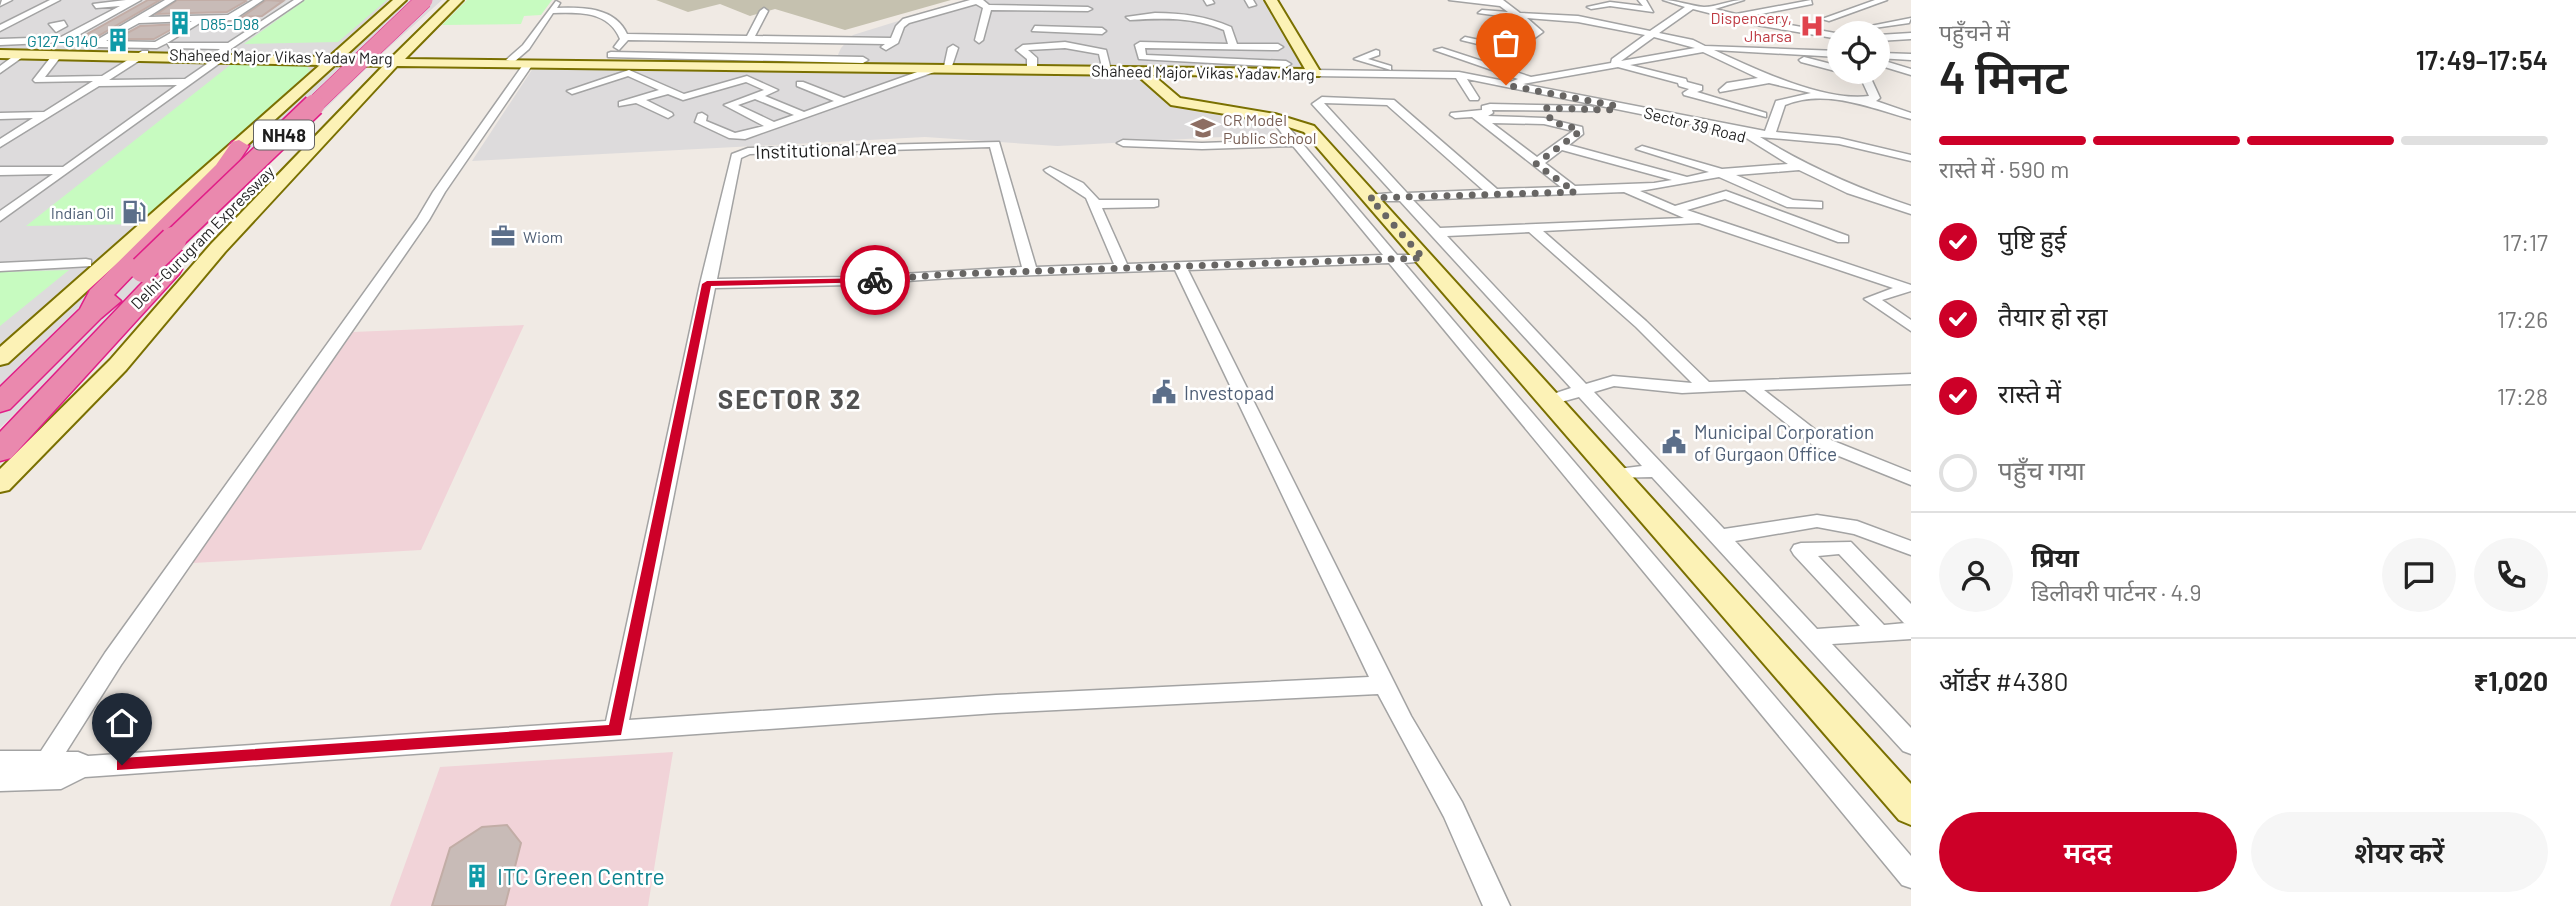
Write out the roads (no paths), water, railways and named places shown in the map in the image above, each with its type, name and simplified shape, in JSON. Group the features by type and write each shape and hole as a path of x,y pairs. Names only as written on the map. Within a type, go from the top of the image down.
{"highway":[{"name":"Delhi-Gurugram Expressway","path":"0,403 92,312 117,295 425,0"},
{"name":"Delhi-Gurugram Expressway","path":"0,451 92,354 109,330 442,0"},
{"path":"92,312 99,295 224,169 239,146"},
{"path":"0,385 35,369"}],"main road":[{"path":"0,358 239,146 320,61 353,42 400,0"},
{"path":"0,484 118,365 218,248 370,86 414,53 457,0"},
{"path":"1271,0 1314,73"},
{"path":"252,58 320,61 353,42"},
{"path":"220,56 246,46 299,46"},
{"name":"Shaheed Major Vikas Yadav Marg","path":"0,52 220,56 320,61"},
{"name":"Shaheed Major Vikas Yadav Marg","path":"0,52 143,55"},
{"path":"414,53 453,61"},
{"name":"Shaheed Major Vikas Yadav Marg","path":"220,56 320,61 414,53 453,61 561,63 606,59 631,69 833,64 940,69 1140,71 1289,68 1314,73"},
{"path":"370,86 453,61"},
{"path":"1140,71 1164,95 1177,102 1275,118 1309,130 1911,809"}],"street":[{"path":"0,4 8,0"},
{"path":"0,28 56,0"},
{"path":"95,44 171,0"},
{"path":"230,18 259,0"},
{"path":"0,218 187,82 232,46 299,0"},
{"path":"31,779 48,760 113,659 423,220 520,62 526,47 558,0"},
{"path":"1453,0 1501,2 1539,32 1511,53 1465,40"},
{"path":"1642,0 1649,11"},
{"path":"1667,0 1756,22 1827,32"},
{"path":"1704,10 1740,0"},
{"path":"1732,17 1809,1 1826,19 1883,0"},
{"path":"0,28 59,41 88,24 107,2 135,1"},
{"path":"101,12 120,10 135,1"},
{"path":"137,20 260,17 285,2"},
{"path":"979,40 981,2"},
{"path":"606,59 833,64 872,55 895,41 900,26 906,20 981,2 1035,8 1087,4 1095,28 1035,28 1035,8"},
{"path":"1591,6 1610,4 1677,16"},
{"path":"1612,64 1691,6"},
{"path":"1624,28 1615,23 1630,8"},
{"path":"1130,17 1171,10 1225,28 1233,45"},
{"path":"551,11 594,11 616,25 624,37"},
{"path":"750,38 764,12"},
{"path":"1482,13 1578,19 1653,34 1705,48 1769,80 1863,100 1911,116"},
{"path":"20,16 64,24 57,29 88,24"},
{"path":"76,43 157,45 202,19"},
{"path":"1890,24 1909,20"},
{"path":"1727,46 1756,22"},
{"path":"810,39 814,25"},
{"path":"1890,40 1911,36"},
{"path":"624,37 895,41"},
{"path":"606,59 624,37"},
{"path":"833,64 844,39"},
{"path":"1276,42 1289,68 1152,59 1142,57 1140,46 1276,42"},
{"path":"1032,69 1032,58 1021,50 1023,48 1065,45 1103,52 1106,70"},
{"path":"1890,45 1911,53"},
{"path":"170,46 232,46"},
{"name":"Shaheed Major Vikas Yadav Marg","path":"1314,73 1459,75 1506,85 1705,48 1727,46 1827,53"},
{"path":"702,116 700,122 738,136 775,126 940,69 953,48"},
{"path":"1438,50 1527,79"},
{"path":"1376,53 1360,59 1451,86"},
{"path":"1890,55 1911,53"},
{"path":"0,70 22,54"},
{"path":"57,55 38,80 187,82"},
{"path":"0,144 143,55"},
{"path":"1804,60 1827,66"},
{"path":"1612,64 1684,81 1682,84 1698,88 1688,93 1762,115"},
{"path":"1890,66 1911,72"},
{"path":"1739,67 1762,68 1785,75"},
{"path":"572,91 631,69 687,97 747,79 773,90 729,106 775,126"},
{"path":"1633,81 1647,72"},
{"path":"1459,75 1474,99"},
{"path":"1724,90 1730,85 1769,80"},
{"path":"800,84 843,101"},
{"path":"1863,100 1876,97 1870,84"},
{"path":"592,85 612,95"},
{"name":"Sector 39 Road","path":"1506,85 1744,132 1799,166 1851,190 1911,210"},
{"path":"623,104 670,90"},
{"path":"867,93 887,100"},
{"path":"756,96 803,116"},
{"path":"1770,134 1780,103 1794,98 1835,96"},
{"path":"636,100 668,115"},
{"path":"1496,195 1390,102 1319,101 1317,106 1439,232 1654,471 1911,744"},
{"path":"1477,116 1488,113 1486,108 1490,107 1609,110 1617,106"},
{"path":"1545,108 1552,122"},
{"path":"0,116 45,115"},
{"path":"1455,115 1552,122 1578,129 1579,132 1536,164"},
{"path":"1477,116 1575,192"},
{"path":"1275,118 1911,876"},
{"path":"1744,132 1839,141 1908,156"},
{"name":"Institutional Area","path":"615,731 707,284 734,161 740,153 998,140 1030,271"},
{"path":"1123,143 1202,146 1295,143"},
{"path":"1561,146 1686,180"},
{"path":"1642,149 1721,173 1791,204 1818,205"},
{"path":"1370,198 1660,187 1721,173 1799,166"},
{"path":"0,171 65,170"},
{"path":"1050,170 1086,191 1122,268"},
{"path":"1660,187 1702,201"},
{"path":"1622,188 1674,210 1909,287"},
{"path":"1674,210 1720,196 1732,196 1843,239"},
{"path":"1094,204 1154,203"},
{"path":"1439,232 1708,221"},
{"path":"1533,229 1641,324 1706,388"},
{"path":"707,284 863,281 1030,271 1423,258"},
{"path":"0,267 86,263"},
{"path":"1180,267 1385,685 1453,810 1497,906"},
{"path":"1909,287 1871,299 1911,327"},
{"path":"1550,400 1612,381 1706,388 1911,379"},
{"path":"1749,386 1820,442 1911,479"},
{"path":"1616,474 1654,471"},
{"path":"1718,537 1817,521 1857,528 1911,548"},
{"path":"1879,633 1801,550 1844,547 1911,617"},
{"path":"1813,637 1911,631"},
{"path":"0,780 61,778 82,767 996,704 1385,685"},
{"path":"0,761 78,762 82,767"}],"place":[{"name":"D85-D98","path":"180,23"},
{"name":"Dispencery, Jharsa","path":"1812,26"},
{"name":"G127-G140","path":"118,40"},
{"name":"CR Model Public School","path":"1203,128"},
{"name":"Indian Oil","path":"134,212"},
{"name":"Wiom","path":"503,236"},
{"name":"Investopad","path":"1164,392"},
{"name":"Municipal Corporation of Gurgaon Office","path":"1674,442"},
{"name":"ITC Green Centre","path":"477,876"}],"district":[{"name":"SECTOR 32","path":"790,398"}]}
